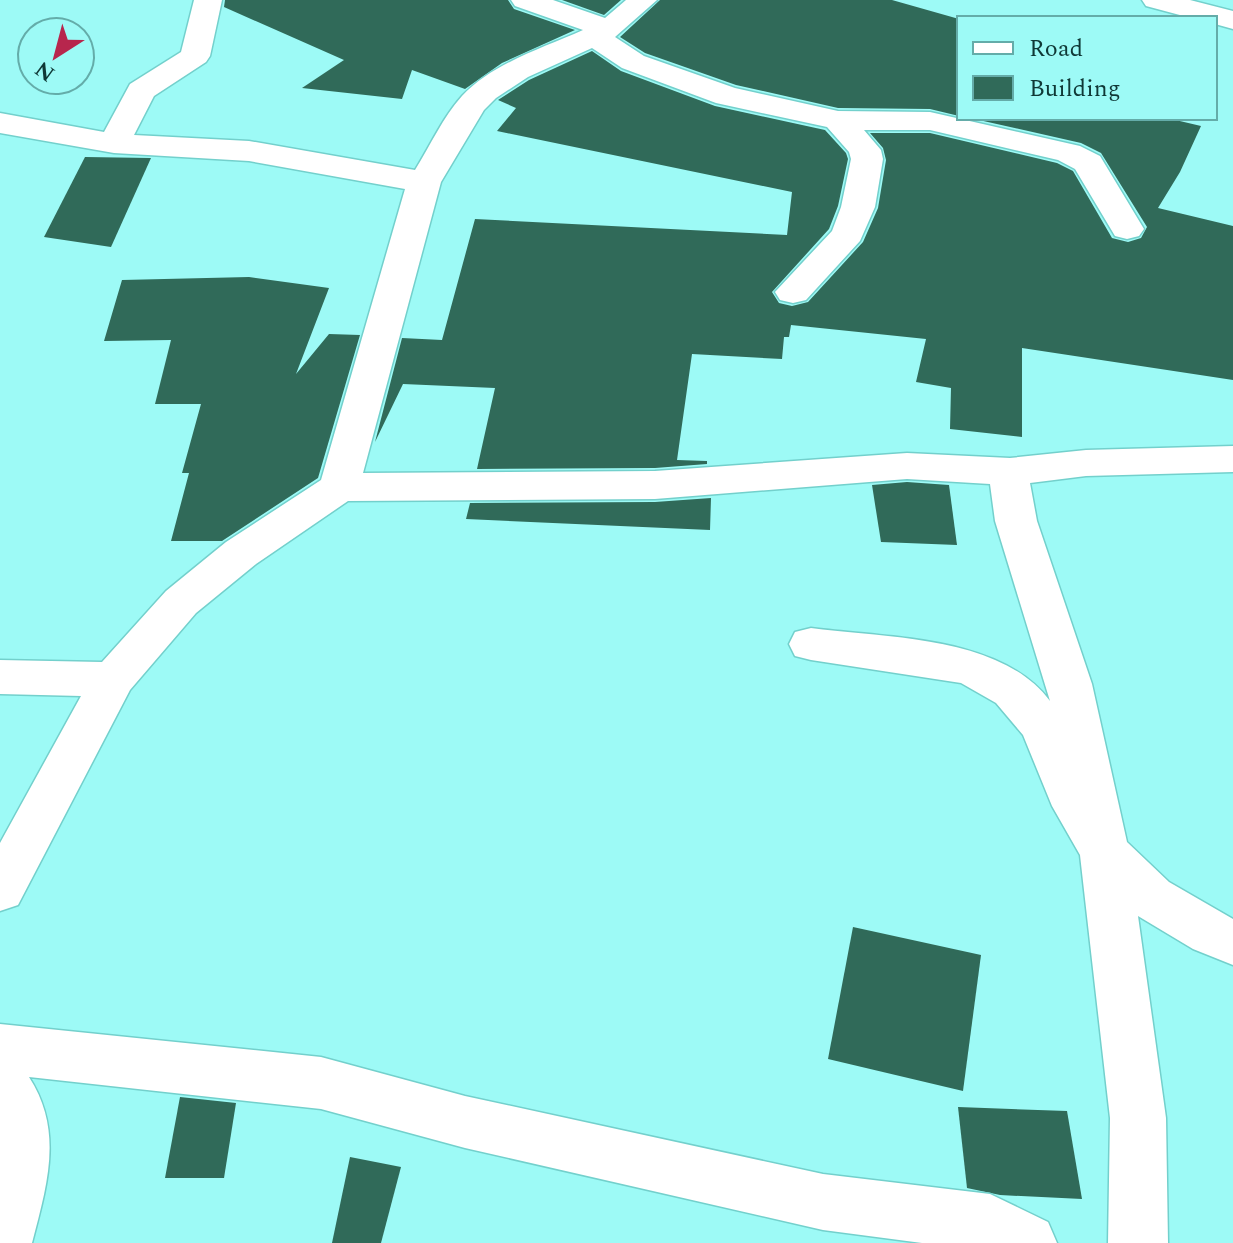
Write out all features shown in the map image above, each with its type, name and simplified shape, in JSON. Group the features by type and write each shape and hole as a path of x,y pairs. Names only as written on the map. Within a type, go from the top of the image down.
{"street":[{"path":"114,143 141,91 195,56 208,0"},
{"path":"525,0 601,32 633,62 727,96 838,120 930,121 1069,153 1088,163 1127,229"},
{"path":"339,487 424,182 471,105 485,91 517,71 601,32 643,0"},
{"path":"1156,0 1233,20"},
{"path":"793,292 848,234 858,207 867,159 865,150 838,120"},
{"path":"0,123 114,143 249,151 424,182"},
{"path":"0,890 113,679 181,602 241,553 339,487 655,485 907,466 1010,472 1086,463 1233,459"},
{"path":"907,466 932,473 1016,521"},
{"path":"1010,472 1016,521 1069,684 1104,852 1138,1118 1138,1243"},
{"path":"811,644 952,665 988,675 1010,688 1030,705 1041,721 1075,801 1104,852 1174,914 1233,943"},
{"path":"0,677 113,679"},
{"path":"0,1049 321,1083 465,1122 823,1202 990,1223 1027,1243"},
{"path":"0,1081 15,1101 25,1151 2,1243"}],"building":[{"path":"225,0 508,0 514,9 575,30 502,63 465,89 412,70 402,99 302,88 344,60 224,7"},
{"path":"562,0 621,0 604,15"},
{"path":"660,0 892,0 957,18 957,116 930,109 838,108 736,85 645,53 620,37"},
{"path":"592,51 621,71 715,106 825,130 848,159 838,206 829,229 772,292 779,303 792,306 808,302 863,242 878,208 886,160 883,148 870,133 930,133 1057,163 1073,171 1112,238 1128,242 1141,238 1147,227 1101,153 1081,143 979,120 1176,120 1201,126 1180,172 1158,208 1233,226 1233,380 1022,348 1022,437 950,429 951,388 916,382 926,339 791,325 789,337 784,337 782,359 692,354 677,460 707,461 707,464 655,468 477,469 495,388 403,384 375,442 402,338 442,340 475,219 787,235 792,192 497,131 516,108 498,100 529,80"},
{"path":"85,157 151,158 111,247 44,237"},
{"path":"249,277 329,288 296,374 329,334 360,335 318,478 222,541 171,541 189,473 182,473 201,404 155,404 171,340 104,341 122,280"},
{"path":"907,482 949,485 957,545 881,542 872,485"},
{"path":"711,498 710,530 466,519 470,503 655,502"},
{"path":"853,927 981,955 963,1091 828,1059"},
{"path":"180,1097 236,1103 224,1178 165,1178"},
{"path":"958,1107 1067,1111 1082,1199 1000,1195 967,1188"},
{"path":"350,1157 401,1167 381,1243 332,1243"}]}
